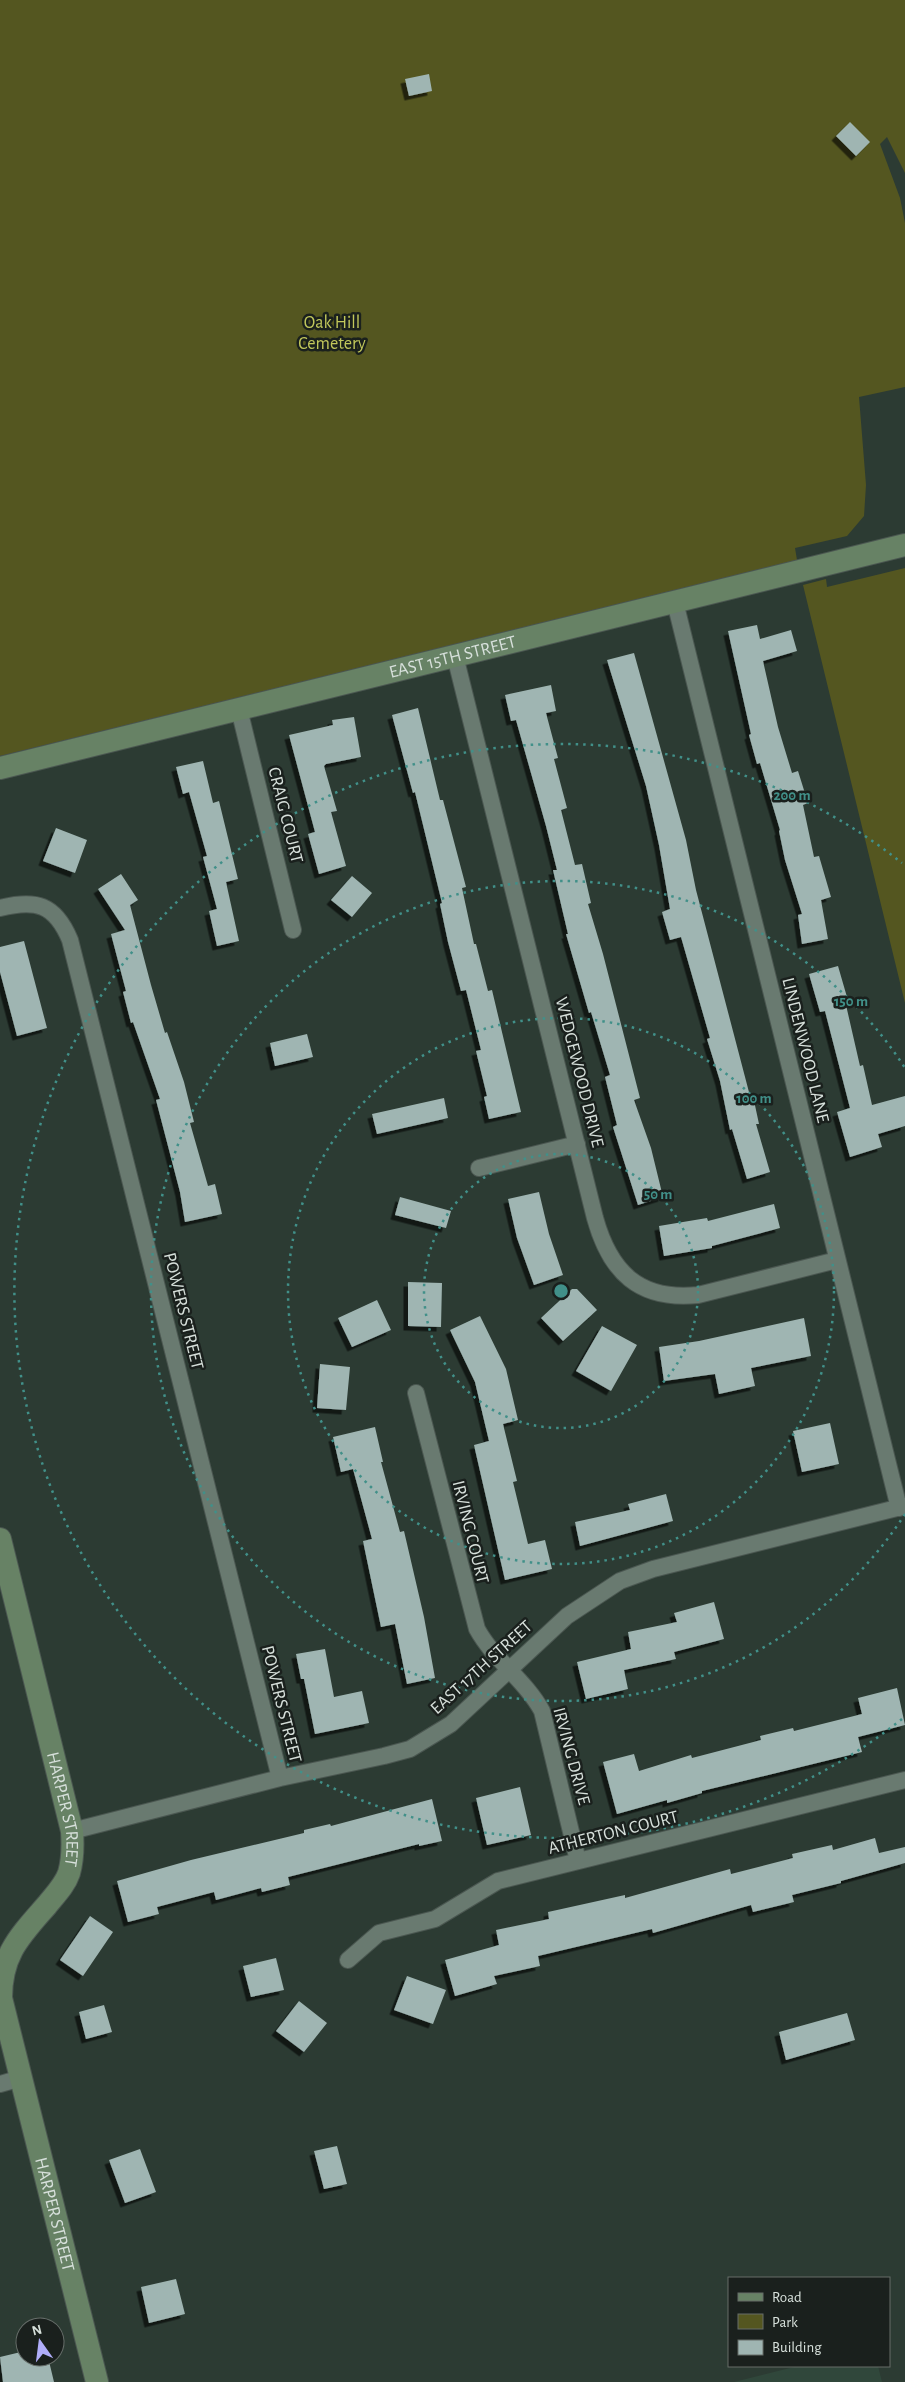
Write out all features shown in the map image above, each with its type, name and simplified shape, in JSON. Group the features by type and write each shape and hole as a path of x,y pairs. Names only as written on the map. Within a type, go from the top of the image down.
{"main road":[{"name":"EAST 15TH STREET","path":"0,768 905,545"},
{"name":"HARPER STREET","path":"0,1539 72,1831 73,1849 68,1874 57,1893 16,1941 7,1958 1,1979 1,1998 11,2081 97,2382"}],"street":[{"name":"LINDENWOOD LANE","path":"675,602 837,1260 902,1507"},
{"name":"WEDGEWOOD DRIVE","path":"455,656 601,1241 611,1259 626,1276 642,1288 658,1294 678,1297 698,1294 837,1260"},
{"name":"CRAIG COURT","path":"239,709 294,930"},
{"name":"POWERS STREET","path":"0,908 16,904 32,904 50,909 63,923 70,940 280,1778"},
{"path":"479,1168 577,1144"},
{"name":"IRVING COURT","path":"416,1393 477,1629 484,1642 510,1669"},
{"name":"EAST 17TH STREET","path":"72,1831 280,1778 384,1756 410,1748 451,1724 567,1616 620,1581 653,1569 902,1507"},
{"name":"IRVING DRIVE","path":"510,1669 533,1696 542,1711 578,1861"},
{"name":"ATHERTON COURT","path":"348,1960 380,1933 435,1919 498,1881 905,1780"}],"shaded area":[{"path":"794,2367 878,2367 882,2382 734,2382"}],"green space":[{"name":"Oak Hill Cemetery","path":"0,0 905,0 905,173 887,137 880,144 900,198 905,223 905,387 859,397 866,485 864,516 847,536 795,548 797,560 0,756"},
{"path":"905,568 905,1003 803,585 826,579 827,587"}],"building":[{"path":"429,74 432,91 409,96 405,79"},
{"path":"850,122 870,142 856,156 836,136"},
{"path":"757,625 760,639 791,630 797,651 763,661 778,727 792,773 798,771 808,803 803,805 814,857 819,856 831,897 821,900 828,939 802,944 798,915 802,914 785,860 780,830 760,763 757,764 749,735 751,734 728,631"},
{"path":"634,653 686,840 696,890 750,1096 753,1096 759,1124 756,1124 770,1172 747,1179 732,1129 730,1130 720,1081 707,1039 710,1038 681,937 670,940 662,912 670,909 659,845 646,786 607,660"},
{"path":"551,685 556,711 546,713 558,758 554,759 567,808 561,810 575,865 582,864 591,903 588,904 603,954 640,1098 634,1100 651,1148 663,1197 638,1205 613,1127 617,1125 605,1077 610,1075 591,1012 589,1013 566,934 568,934 553,870 557,870 546,826 516,720 511,721 505,695"},
{"path":"418,708 440,800 443,800 466,887 462,888 474,944 476,944 488,991 492,990 521,1112 489,1119 484,1097 487,1096 476,1051 481,1050 466,990 461,991 448,942 440,904 442,903 415,792 413,793 392,715"},
{"path":"354,717 361,757 324,766 337,811 331,812 346,866 319,874 308,834 315,832 289,735 333,725 332,720"},
{"path":"203,761 213,803 219,801 238,879 226,882 239,941 217,946 209,911 217,909 203,857 207,856 189,792 183,794 176,767"},
{"path":"56,828 87,840 75,873 43,861"},
{"path":"121,874 138,900 130,905 151,985 165,1033 167,1032 184,1082 194,1122 190,1123 208,1186 215,1184 222,1214 185,1222 180,1192 156,1100 160,1099 133,1022 131,1023 123,992 126,991 111,934 125,930 98,889"},
{"path":"352,876 372,893 352,917 331,900"},
{"path":"24,941 47,1028 17,1036 0,972 0,947"},
{"path":"838,966 849,1004 846,1005 860,1066 863,1065 872,1105 905,1096 905,1126 878,1134 882,1147 850,1157 837,1112 850,1108 825,1011 820,1012 809,974"},
{"path":"307,1034 313,1057 275,1066 270,1043"},
{"path":"444,1098 448,1118 377,1134 372,1114"},
{"path":"539,1192 549,1234 563,1275 534,1285 517,1238 508,1199"},
{"path":"400,1197 451,1211 446,1228 395,1215"},
{"path":"774,1204 780,1228 712,1246 712,1248 664,1256 659,1226 707,1218 708,1221"},
{"path":"408,1282 442,1283 441,1327 408,1326"},
{"path":"572,1289 577,1289 597,1310 563,1341 541,1318"},
{"path":"377,1300 391,1330 352,1347 338,1318"},
{"path":"480,1316 506,1369 518,1420 503,1424 517,1481 513,1482 528,1544 545,1540 552,1569 505,1580 474,1445 489,1441 475,1382 450,1330"},
{"path":"804,1318 811,1356 751,1368 755,1386 719,1394 715,1374 664,1381 659,1347 699,1341"},
{"path":"602,1326 637,1345 611,1391 576,1371"},
{"path":"320,1364 350,1367 346,1410 317,1408"},
{"path":"830,1423 839,1464 802,1472 793,1431"},
{"path":"375,1427 383,1462 381,1462 400,1532 404,1531 424,1617 435,1678 407,1684 395,1624 381,1627 363,1541 372,1539 353,1469 341,1472 333,1437"},
{"path":"666,1494 673,1521 580,1546 575,1522 630,1510 628,1504"},
{"path":"714,1602 724,1639 674,1652 676,1659 624,1670 628,1689 586,1699 577,1662 631,1649 628,1632 677,1622 674,1613"},
{"path":"325,1649 334,1697 362,1691 369,1723 315,1734 304,1679 301,1679 296,1654"},
{"path":"897,1688 905,1725 858,1737 862,1752 702,1791 702,1793 667,1803 667,1800 617,1814 603,1762 634,1754 639,1771 691,1755 692,1758 761,1740 760,1736 793,1728 794,1731 862,1714 858,1698"},
{"path":"520,1787 531,1835 487,1845 476,1798"},
{"path":"432,1799 442,1841 419,1846 419,1844 288,1877 290,1885 262,1892 261,1888 216,1900 214,1892 157,1907 159,1914 128,1922 117,1881 191,1860 304,1833 304,1830 330,1824 331,1826"},
{"path":"875,1838 879,1853 905,1847 905,1863 841,1881 841,1883 792,1895 794,1902 753,1912 751,1905 653,1933 652,1929 538,1956 540,1966 494,1976 497,1984 455,1996 445,1960 499,1945 496,1930 549,1919 548,1912 625,1895 625,1898 730,1869 731,1874 793,1858 792,1854 832,1845 833,1850"},
{"path":"90,1916 113,1932 83,1976 60,1960"},
{"path":"276,1958 284,1990 251,1997 243,1966"},
{"path":"407,1976 446,1990 433,2024 394,2010"},
{"path":"299,2001 327,2023 304,2052 276,2031"},
{"path":"104,2005 112,2032 86,2039 79,2012"},
{"path":"847,2013 855,2040 786,2060 779,2032"},
{"path":"337,2146 347,2184 324,2189 314,2151"},
{"path":"140,2149 156,2192 125,2203 109,2160"},
{"path":"176,2279 185,2314 149,2323 141,2287"},
{"path":"15,2353 15,2367 50,2367 54,2382 3,2382 0,2357"}]}
